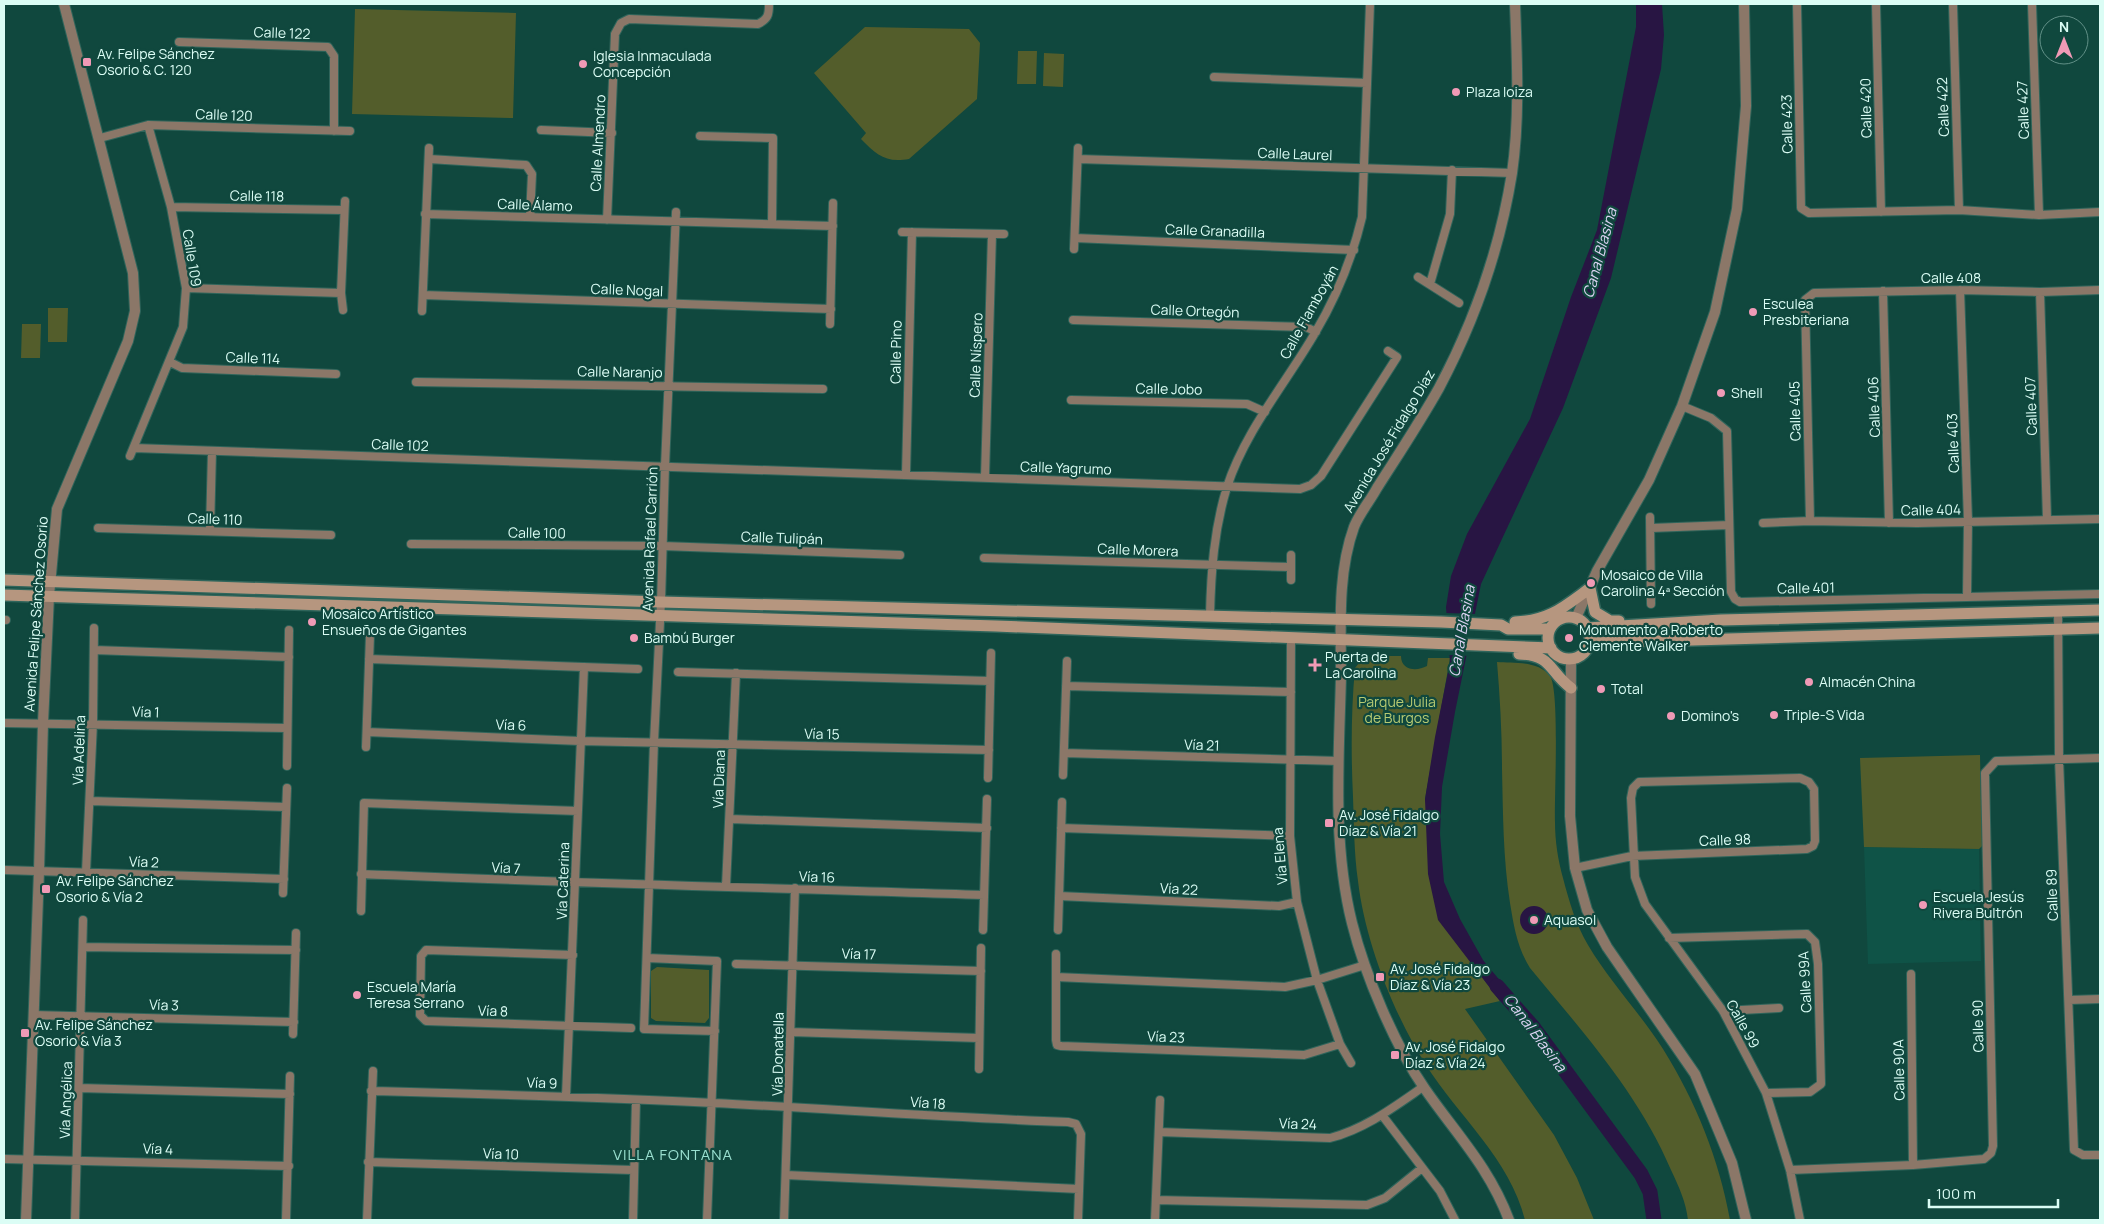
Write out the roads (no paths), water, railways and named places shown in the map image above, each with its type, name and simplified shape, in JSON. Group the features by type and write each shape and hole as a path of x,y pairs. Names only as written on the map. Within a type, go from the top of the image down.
{"main road":[{"path":"4,580 662,602 1441,622 1496,625 1508,629 1550,630"},
{"path":"1496,625 1508,622 1539,620 1550,616 1590,588 1593,608 1603,618 1615,621 1642,619 1652,625"},
{"path":"4,595 1291,637 1467,644 1479,650 1490,648 1551,648"},
{"path":"1587,628 1731,620 2100,610"},
{"path":"1576,618 1587,628 1589,643 1584,653 1571,659 1559,656 1551,648 1548,641 1550,630 1561,619 1576,618"},
{"path":"1589,643 2100,628"},
{"path":"1490,648 1528,654 1540,658 1549,663 1561,680 1571,688"}],"street":[{"name":"Avenida Felipe Sánchez Osorio","path":"26,1220 43,723 49,596 57,509 128,341 135,311 133,273 100,138 64,4"},
{"name":"Calle Almendro","path":"607,220 615,34 621,23 629,19 758,24 766,20 769,15 769,4"},
{"name":"Calle Flamboyán","path":"1210,615 1212,565 1219,518 1227,486 1244,447 1316,332 1342,282 1354,250 1362,217 1370,4"},
{"name":"Avenida José Fidalgo Díaz","path":"1509,1220 1500,1197 1480,1162 1423,1087 1389,1025 1365,965 1353,926 1344,884 1339,823 1339,762 1344,570 1354,526 1437,391 1463,338 1492,261 1512,173 1518,101 1515,4"},
{"path":"1576,618 1590,588 1649,480 1682,406 1715,312 1737,209 1746,106 1744,4"},
{"name":"Calle 423","path":"1797,4 1801,208 1809,213 1881,212"},
{"name":"Calle 420","path":"1876,4 1881,212"},
{"name":"Calle 422","path":"1953,4 1959,210"},
{"name":"Calle 427","path":"2032,4 2039,215"},
{"name":"Calle 122","path":"179,42 328,47 334,56 334,131"},
{"path":"1214,77 1367,83"},
{"name":"Calle 120","path":"100,138 148,125 350,131"},
{"name":"Calle 109","path":"132,452 183,327 186,288 171,207 148,125"},
{"path":"542,130 612,133"},
{"path":"700,136 773,138 772,224"},
{"path":"422,311 429,148"},
{"path":"1074,248 1078,148"},
{"path":"429,159 526,165 532,174 530,217"},
{"name":"Calle Laurel","path":"1078,159 1512,173"},
{"path":"1430,284 1450,214 1452,170"},
{"path":"343,310 341,293 343,210 345,201"},
{"path":"830,324 833,203"},
{"name":"Calle 118","path":"171,207 343,210"},
{"path":"1881,212 1959,210 2039,215 2100,212"},
{"name":"Avenida Rafael Carrión","path":"676,212 644,1029 715,1031"},
{"name":"Calle Álamo","path":"425,214 833,226"},
{"path":"902,232 1004,234"},
{"name":"Calle Pino","path":"906,474 912,232"},
{"name":"Calle Níspero","path":"985,477 992,234"},
{"name":"Calle Granadilla","path":"1075,238 1354,250"},
{"path":"1418,276 1459,303"},
{"path":"186,288 341,293"},
{"name":"Calle 408","path":"1804,300 1814,292 1960,290 2040,292 2100,290"},
{"name":"Calle 403","path":"1960,290 1968,522 1967,596"},
{"name":"Calle 406","path":"1883,291 1889,523"},
{"name":"Calle 407","path":"2040,292 2047,519"},
{"name":"Calle Nogal","path":"423,295 831,309"},
{"name":"Calle 405","path":"1804,300 1810,521"},
{"name":"Calle Ortegón","path":"1073,320 1306,327 1316,332"},
{"name":"Calle Yagrumo","path":"665,466 1300,489 1312,485 1321,476 1396,357 1388,351"},
{"name":"Calle 114","path":"170,362 182,368 336,374"},
{"name":"Calle Naranjo","path":"416,382 823,389"},
{"name":"Calle Jobo","path":"1071,400 1247,404 1265,412"},
{"name":"Calle 401","path":"1682,406 1710,418 1727,431 1731,592 1735,599 1740,602 2100,594"},
{"path":"210,531 212,451"},
{"name":"Calle 102","path":"132,452 212,451 665,466"},
{"path":"1650,517 1651,604"},
{"name":"Calle 404","path":"1763,523 2100,519"},
{"path":"1650,528 1729,525"},
{"name":"Calle 110","path":"98,528 331,535"},
{"name":"Calle 100","path":"410,544 663,546"},
{"name":"Calle Tulipán","path":"663,546 900,555"},
{"path":"1291,555 1291,580"},
{"name":"Calle Morera","path":"984,558 1291,567"},
{"name":"Calle 89","path":"2058,610 2059,759 2074,1150 2083,1156 2100,1155"},
{"name":"Vía Adelina","path":"86,872 93,723 94,628"},
{"path":"287,766 289,630"},
{"path":"366,747 370,635"},
{"name":"Vía Elena","path":"1291,637 1290,836 1297,902 1317,980 1340,1044 1352,1063"},
{"path":"94,650 289,657"},
{"path":"988,778 991,653"},
{"path":"369,659 638,668"},
{"path":"1571,659 1570,816 1575,868 1588,910 1607,947 1695,1074 1732,1163 1746,1220"},
{"path":"1063,775 1066,661"},
{"name":"Vía Caterina","path":"566,1096 584,667"},
{"path":"678,672 990,681"},
{"name":"Vía Diana","path":"726,886 736,673"},
{"path":"1066,686 1291,692"},
{"name":"Vía 1","path":"4,723 93,723 287,728"},
{"name":"Vía 6","path":"367,732 580,741 654,742"},
{"name":"Vía 15","path":"654,742 989,750"},
{"name":"Vía 21","path":"1064,752 1339,762"},
{"name":"Calle 90","path":"1790,1170 1984,1160 1991,1153 1993,1146 1985,772 1996,761 2100,758"},
{"name":"Calle 98","path":"1575,868 1632,856 1807,849 1815,841 1814,790 1809,782 1800,778 1639,782 1632,788 1631,798 1632,856"},
{"path":"283,893 287,788"},
{"path":"983,930 987,799"},
{"path":"90,801 286,807"},
{"path":"360,911 364,802 578,812"},
{"path":"1058,930 1062,802"},
{"path":"730,819 987,828"},
{"path":"1061,828 1290,836"},
{"name":"Calle 99","path":"1632,856 1635,877 1645,904 1723,1011 1766,1093 1790,1170 1800,1220"},
{"name":"Vía 2","path":"4,870 284,879"},
{"name":"Vía 7","path":"361,874 576,884 649,884"},
{"name":"Vía 16","path":"649,884 984,896"},
{"name":"Vía Donatella","path":"784,1220 795,888"},
{"name":"Vía 22","path":"1059,896 1279,906 1297,902"},
{"name":"Vía Angélica","path":"75,1220 82,1015 83,920"},
{"path":"293,1034 296,933"},
{"name":"Calle 99A","path":"1669,938 1807,934 1815,942 1818,964 1821,1084 1810,1092 1766,1093"},
{"path":"83,947 296,950"},
{"path":"979,1069 981,948"},
{"name":"Vía 8","path":"573,954 426,950 421,956 420,1015 426,1022 631,1028"},
{"name":"Vía 23","path":"1056,954 1057,1045 1304,1055 1340,1044"},
{"path":"647,958 717,961 707,1220"},
{"name":"Vía 17","path":"736,964 981,971"},
{"path":"1056,977 1285,986 1317,980 1365,965"},
{"name":"Calle 90A","path":"1911,974 1913,1165"},
{"path":"2069,1000 2100,999"},
{"path":"1723,1011 1779,1008"},
{"name":"Vía 3","path":"33,1014 294,1022"},
{"path":"791,1032 979,1038"},
{"path":"366,1220 373,1071"},
{"path":"286,1220 290,1076"},
{"name":"Vía 24","path":"1159,1132 1330,1138 1350,1133 1382,1115 1423,1087"},
{"path":"79,1088 290,1094"},
{"name":"Vía 9","path":"371,1091 566,1096 711,1103"},
{"path":"633,1220 636,1100"},
{"path":"1155,1220 1160,1100"},
{"name":"Vía 18","path":"711,1103 979,1119 1068,1122 1076,1124 1081,1134 1078,1220"},
{"path":"1382,1115 1440,1191 1455,1220"},
{"name":"Vía 4","path":"4,1159 289,1166"},
{"name":"Vía 10","path":"368,1162 633,1170"},
{"path":"1156,1200 1367,1206 1385,1198 1422,1168"},
{"path":"786,1175 1079,1189"}],"water":[{"path":"1636,4 1662,4 1664,35 1661,69 1611,278 1563,408 1481,584 1442,787 1440,834 1444,882 1460,919 1483,960 1516,1000 1500,1001 1438,920 1428,874 1425,799 1450,662 1446,607 1451,576 1467,534 1530,419 1571,297 1597,230 1636,27"},
{"name":"Aquasol","path":"1534,906 1544,910 1548,920 1544,930 1534,934 1524,930 1520,920 1524,910"}],"waterway":[{"name":"Canal Blasina","path":"1497,986 1533,1027 1641,1174 1650,1192 1654,1220"}],"place":[{"name":"Av. Felipe Sánchez Osorio & C. 120","path":"87,62"},
{"name":"Iglesia Inmaculada Concepción","path":"583,64"},
{"name":"Plaza loiza","path":"1456,92"},
{"name":"Esculea Presbiteriana","path":"1753,312"},
{"name":"Shell","path":"1721,393"},
{"name":"Mosaico de Villa Carolina 4ª Sección","path":"1591,583"},
{"name":"Mosaico Artístico Ensueños de Gigantes","path":"312,622"},
{"name":"Bambú Burger","path":"634,638"},
{"name":"Monumento a Roberto Clemente Walker","path":"1569,638"},
{"name":"Puerta de La Carolina","path":"1315,665"},
{"name":"Almacén China","path":"1809,682"},
{"name":"Total","path":"1601,689"},
{"name":"Triple-S Vida","path":"1774,715"},
{"name":"Domino's","path":"1671,716"},
{"name":"Av. José Fidalgo Díaz & Vía 21","path":"1329,823"},
{"name":"Av. Felipe Sánchez Osorio & Vía 2","path":"46,889"},
{"name":"Escuela Jesús Rivera Bultrón","path":"1923,905"},
{"name":"Aquasol","path":"1534,920"},
{"name":"Av. José Fidalgo Díaz & Vía 23","path":"1380,977"},
{"name":"Escuela María Teresa Serrano","path":"357,995"},
{"name":"Av. Felipe Sánchez Osorio & Vía 3","path":"25,1033"},
{"name":"Av. José Fidalgo Díaz & Vía 24","path":"1395,1055"}],"district":[{"name":"VILLA FONTANA","path":"673,1155"}],"park label":[{"name":"Parque Julia de Burgos","path":"1397,710"}]}
